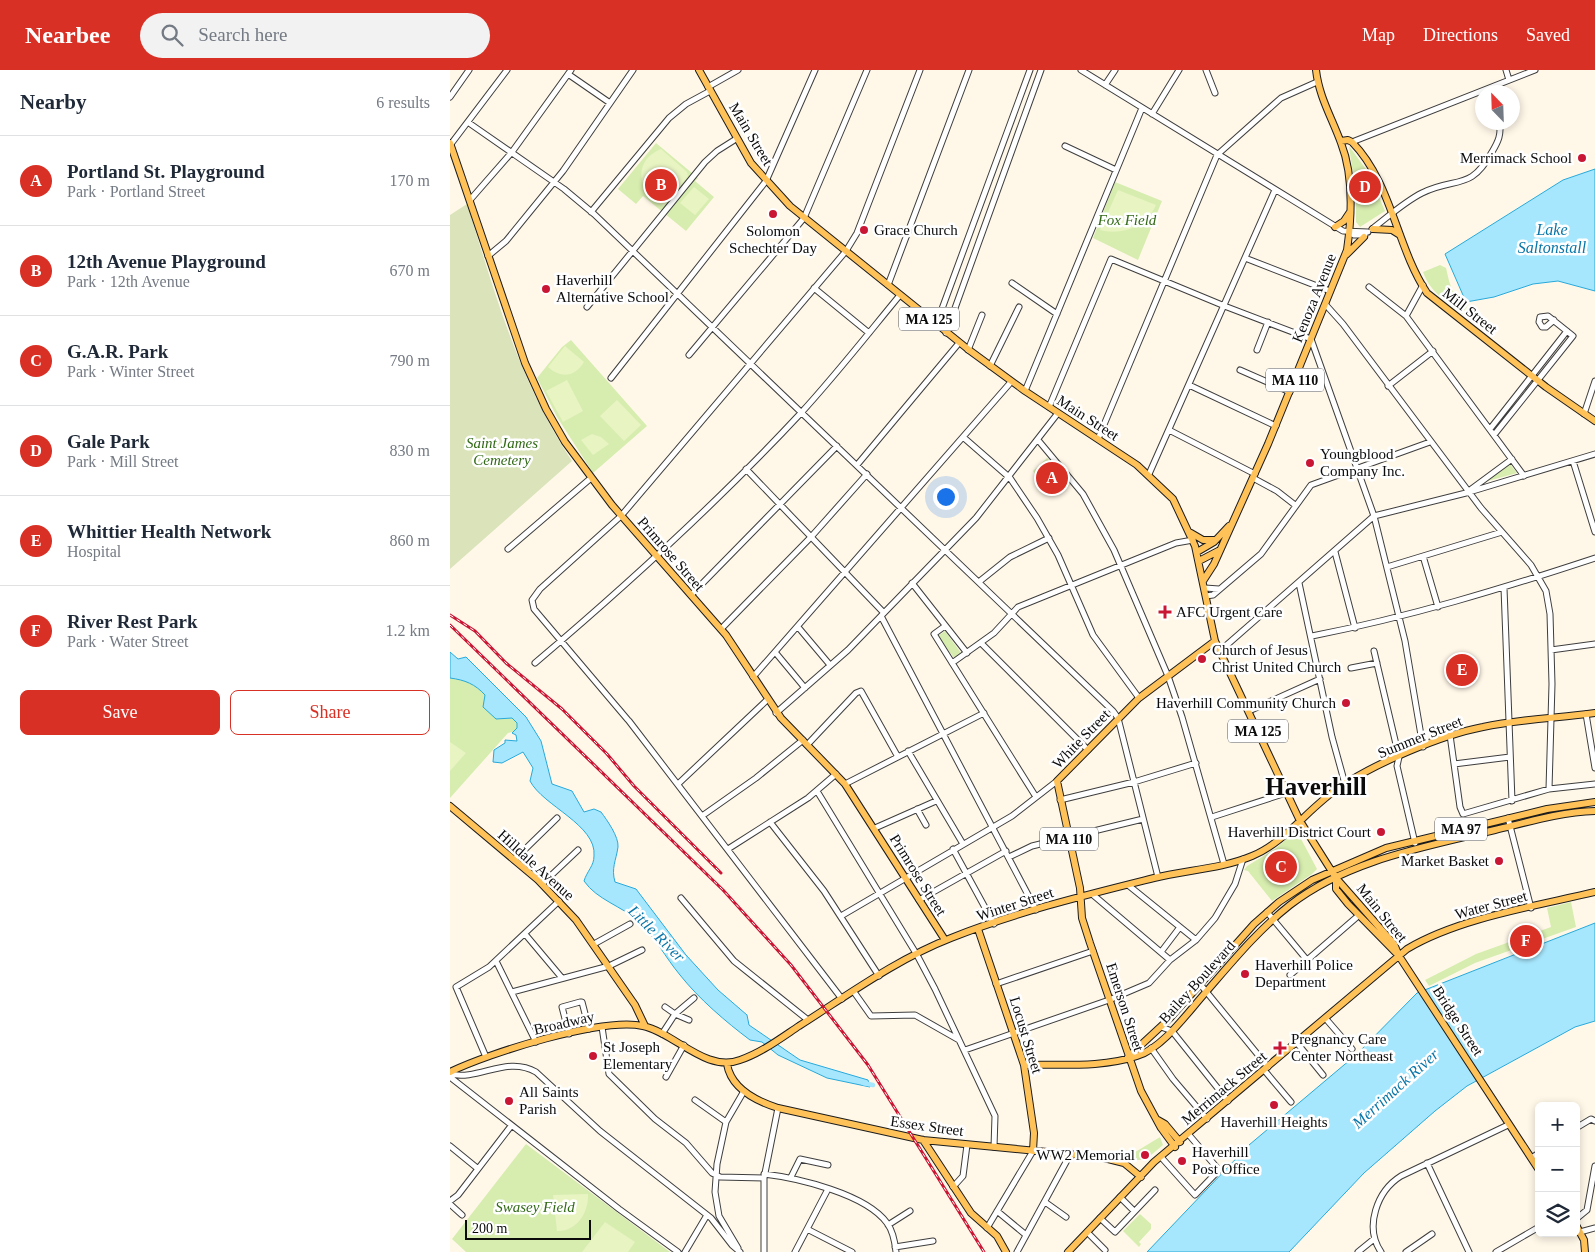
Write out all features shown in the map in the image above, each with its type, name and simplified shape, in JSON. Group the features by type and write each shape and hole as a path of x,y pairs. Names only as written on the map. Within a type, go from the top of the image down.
{"main road":[{"name":"Main Street","path":"699,70 751,163 766,181 804,218 968,350 1011,382 1148,474 1175,502 1197,552 1216,641 1286,793 1300,821 1331,871 1384,932 1399,956"},
{"name":"Kenoza Avenue","path":"1203,581 1220,550 1276,426 1345,256 1349,232 1349,182 1341,141 1323,102 1317,82 1316,70"},
{"path":"1341,141 1348,140 1352,142"},
{"name":"Mill Street","path":"1352,142 1369,163 1423,285 1439,303 1535,378 1595,421"},
{"name":"Primrose Street","path":"450,144 531,378 551,419 591,478 621,516 721,630 776,713 845,784 875,828 945,940"},
{"path":"1335,226 1344,221 1350,211"},
{"path":"1345,256 1368,233 1392,230 1401,236"},
{"name":"Kenoza Avenue","path":"1197,552 1216,540 1230,525"},
{"path":"1192,537 1203,540 1216,540"},
{"path":"1199,561 1220,550"},
{"name":"White Street","path":"1079,897 1080,888 1057,781 1139,698 1216,641"},
{"name":"Summer Street","path":"1300,821 1345,784 1399,757 1450,735 1509,722 1595,713"},
{"name":"MA 97","path":"1331,871 1386,848 1564,805 1595,802"},
{"name":"Hilldale Avenue","path":"450,806 542,884 559,901 594,944 636,1004 645,1026"},
{"name":"MA 97","path":"1336,878 1393,854 1510,826 1576,812 1595,811"},
{"name":"Winter Street","path":"727,1064 753,1054 879,976 945,940 1079,897 1158,877 1243,860 1264,850 1300,821"},
{"name":"Bailey Boulevard","path":"1128,1057 1160,1027 1243,934 1266,912 1295,891 1331,871"},
{"name":"Main Street","path":"1336,878 1336,889 1358,916 1399,956"},
{"name":"Bailey Boulevard","path":"1128,1057 1137,1056 1151,1048 1172,1031 1252,940 1302,896 1336,878"},
{"name":"Water Street","path":"1399,956 1415,944 1441,932 1595,892"},
{"name":"Emerson Street","path":"1079,897 1082,918 1143,1098 1158,1120 1165,1124 1177,1144"},
{"name":"Locust Street","path":"978,929 1024,1065 1034,1133 1033,1151"},
{"name":"Bridge Street","path":"1399,956 1535,1164"},
{"name":"Merrimack Street","path":"1068,1252 1161,1157 1399,956"},
{"name":"Broadway","path":"450,1074 486,1057 536,1042 602,1027 645,1026 713,1060 727,1064"},
{"path":"1024,1065 1096,1064 1128,1057"},
{"name":"Essex Street","path":"727,1064 733,1082 744,1091 778,1108 923,1140 1110,1158 1124,1163 1141,1177"},
{"path":"923,1140 974,1216 1001,1241 1006,1252"},
{"path":"1580,1232 1585,1252"}],"street":[{"path":"450,97 469,70"},
{"path":"450,144 469,123 507,70"},
{"path":"488,256 506,241 554,182 634,70"},
{"path":"591,212 669,118 686,104 738,70"},
{"path":"612,378 766,181 815,70"},
{"path":"689,355 804,218 867,70"},
{"path":"842,999 628,720 534,609 532,600 540,589 621,516 846,251 857,233 920,70"},
{"path":"888,285 969,70"},
{"path":"936,324 1030,70"},
{"path":"946,333 1042,70"},
{"path":"1081,70 1217,155 1335,226 1354,235 1368,233 1392,213 1424,192 1466,181 1478,173 1498,142 1501,130"},
{"path":"1105,85 1115,70"},
{"path":"1152,114 1179,70"},
{"path":"1206,70 1215,93"},
{"path":"1506,70 1509,80"},
{"path":"1499,85 1535,70"},
{"path":"470,200 511,153 569,72 610,103"},
{"path":"1098,439 1217,155 1281,98 1317,82"},
{"path":"1352,142 1475,95"},
{"path":"1025,391 1142,108"},
{"path":"469,123 554,182 591,212 1093,690 1118,718 1158,877"},
{"path":"587,307 705,162 717,150 736,139"},
{"path":"1065,146 1116,170"},
{"path":"1002,147 1012,151"},
{"path":"1148,474 1275,190"},
{"path":"972,228 982,231"},
{"path":"1245,258 1330,292"},
{"path":"1049,407 1111,259 1224,306 1312,339 1374,516 1400,618 1423,747"},
{"path":"1012,283 1058,314"},
{"path":"1406,316 1423,285"},
{"path":"1370,287 1406,316 1524,476"},
{"path":"814,288 869,333"},
{"path":"535,663 656,555 746,469 801,412 900,296"},
{"path":"1325,304 1468,492 1526,559 1539,577 1549,602 1552,718 1549,789"},
{"path":"990,366 1019,308"},
{"path":"968,350 982,315"},
{"path":"1490,429 1573,336 1554,320"},
{"path":"1257,350 1268,322"},
{"path":"1494,435 1567,331"},
{"path":"856,465 959,343"},
{"path":"1388,386 1433,351"},
{"path":"1240,370 1290,392"},
{"path":"1584,414 1595,381"},
{"path":"753,676 846,573 1011,382"},
{"path":"1189,385 1276,426"},
{"path":"776,713 883,614 990,503 1058,413"},
{"path":"1169,430 1254,476 1294,505"},
{"path":"963,437 1010,478 1049,538 1096,640 1139,698"},
{"path":"1038,440 1087,500 1108,538 1120,565 1168,676 1196,763 1224,864"},
{"path":"1206,596 1213,595 1261,554 1294,505 1311,485 1430,442"},
{"path":"691,595 837,446"},
{"path":"1221,650 1374,516 1468,492 1595,454"},
{"path":"1468,492 1512,459"},
{"path":"1573,461 1595,532"},
{"path":"746,469 883,614 1036,910"},
{"path":"721,630 811,537 867,474"},
{"path":"508,549 591,478"},
{"path":"1386,567 1502,532"},
{"path":"952,663 981,643 1018,606 1192,537"},
{"path":"980,581 1010,557 1049,538"},
{"path":"1335,552 1355,628"},
{"path":"1423,556 1438,607"},
{"path":"1312,636 1400,618 1504,588 1595,558"},
{"path":"912,583 966,653"},
{"path":"1299,583 1345,784"},
{"path":"1204,588 1219,589"},
{"path":"1504,588 1512,801"},
{"path":"944,626 934,634 1036,798"},
{"path":"798,627 830,665"},
{"path":"981,643 1088,750"},
{"path":"1551,650 1595,644"},
{"path":"1374,651 1399,757 1397,766 1416,849"},
{"path":"775,652 805,688"},
{"path":"1351,668 1377,663"},
{"path":"1249,711 1320,679"},
{"path":"702,816 805,742 856,693 861,691 898,756"},
{"path":"678,784 767,700"},
{"path":"845,784 984,714"},
{"path":"1586,714 1595,768"},
{"path":"1450,735 1460,807 1463,814 1549,789 1595,784"},
{"path":"908,751 963,844"},
{"path":"1454,764 1510,757"},
{"path":"1060,800 1134,782 1196,763"},
{"path":"728,849 817,791 836,774"},
{"path":"841,916 1012,816 1057,781"},
{"path":"817,791 917,955 960,1040 995,1116 994,1147"},
{"path":"1212,817 1286,793"},
{"path":"875,828 936,801"},
{"path":"917,809 926,825"},
{"path":"514,860 557,818"},
{"path":"1508,818 1531,908"},
{"path":"919,900 966,872 1007,854 1032,846 1143,819"},
{"path":"770,822 808,869 841,916 879,976"},
{"path":"953,849 994,924"},
{"path":"542,884 578,850"},
{"path":"964,1050 1109,1000 1149,983 1170,960 1196,940 1215,918 1230,895 1243,860"},
{"path":"1128,885 1196,940"},
{"path":"1092,894 1170,960"},
{"path":"681,898 734,961 808,1020"},
{"path":"486,1057 456,987 481,974 559,901"},
{"path":"1266,912 1307,960"},
{"path":"1290,975 1358,916"},
{"path":"594,944 630,924"},
{"path":"1161,952 1180,927"},
{"path":"525,934 562,978"},
{"path":"512,992 609,966 642,950"},
{"path":"996,984 1093,951"},
{"path":"496,961 536,1042"},
{"path":"1200,984 1207,990 1290,1102"},
{"path":"854,992 871,1016 914,1016 960,1040"},
{"path":"662,1034 674,1014 694,998"},
{"path":"569,1034 562,1007 582,1002 589,1029"},
{"path":"665,1007 674,1014 689,1020"},
{"path":"1326,1019 1352,1049"},
{"path":"602,1027 609,1074 655,1119 686,1143 716,1176 791,1177 828,1189 867,1206 888,1225 896,1249 933,1241"},
{"path":"1160,1027 1172,1031 1228,1101"},
{"path":"1297,1043 1323,1075"},
{"path":"666,1077 684,1046"},
{"path":"1151,1048 1173,1079 1207,1119"},
{"path":"450,1074 467,1075 512,1066 530,1069 541,1076 606,1136 707,1215 741,1252"},
{"path":"450,1074 511,1126 678,1252"},
{"path":"741,1252 717,1212 715,1198 716,1176 726,1122 744,1091"},
{"path":"695,1100 726,1122"},
{"path":"764,1252 764,1176 778,1108"},
{"path":"1580,1126 1591,1119 1595,1121"},
{"path":"1381,1252 1374,1239 1375,1215 1382,1194 1394,1180 1508,1125"},
{"path":"462,1215 450,1203 511,1126"},
{"path":"1161,1157 1195,1195 1220,1170 1189,1135"},
{"path":"953,1187 963,1176 967,1145"},
{"path":"450,1146 477,1168"},
{"path":"987,1228 1033,1151"},
{"path":"1017,1252 1072,1153"},
{"path":"1531,1158 1535,1156"},
{"path":"791,1177 800,1159 828,1165"},
{"path":"1427,1163 1470,1252"},
{"path":"1580,1216 1587,1210 1595,1166"},
{"path":"795,1252 828,1189"},
{"path":"1100,1218 1115,1232 1155,1190"},
{"path":"1120,1197 1134,1211"},
{"path":"1046,1202 1066,1216"},
{"path":"888,1225 910,1211"},
{"path":"997,1211 1026,1235"},
{"path":"685,1252 707,1215"},
{"path":"1580,1232 1595,1228"},
{"path":"807,1229 850,1252"},
{"path":"1496,1252 1535,1229"},
{"path":"1087,1232 1105,1250"},
{"path":"1406,1252 1432,1234"},
{"path":"1358,1252 1374,1239"}],"green space":[{"path":"656,143 698,178 695,181 714,197 686,231 643,196 636,204 618,189"},
{"path":"1349,146 1368,172 1385,211 1360,227 1356,222 1356,195"},
{"path":"661,149 687,172 688,176 664,206 648,194 642,178 642,169 645,161 651,154"},
{"name":"Fox Field","path":"1115,182 1162,201 1138,260 1093,238"},
{"path":"694,187 709,199 695,215 680,203"},
{"path":"1118,190 1156,205 1147,219 1133,228 1117,232 1100,230"},
{"name":"Saint James Cemetery","path":"467,204 499,304 523,368 553,431 572,461 450,569 450,215"},
{"path":"1440,265 1446,268 1450,285 1455,293 1468,305 1462,314 1439,296 1426,279 1423,272"},
{"path":"571,340 647,426 593,473 557,417 537,378 562,347"},
{"path":"565,346 584,362 576,371 563,375 548,367"},
{"path":"567,380 583,411 563,422 546,391"},
{"path":"617,400 641,425 624,441 600,416"},
{"path":"592,434 601,437 609,444 593,455 581,440"},
{"path":"1047,458 1070,485 1052,495 1033,471"},
{"path":"1509,463 1517,473 1484,482"},
{"path":"1058,476 1064,483 1052,491 1047,485"},
{"path":"945,631 961,653 954,658 938,636"},
{"path":"450,675 475,683 520,724 520,730 508,733 450,798"},
{"path":"450,742 466,753 450,771"},
{"path":"1291,835 1300,837 1317,869 1272,901 1248,871 1244,870 1247,866 1275,849"},
{"path":"1571,902 1576,927 1475,963 1429,986 1425,980 1476,954 1551,927 1547,908"},
{"path":"1160,1137 1163,1145 1150,1156 1143,1160 1127,1157"},
{"name":"Swasey Field","path":"526,1144 670,1252 466,1252 452,1239"},
{"path":"588,1194 586,1208 580,1220 570,1228 557,1231 553,1195"},
{"path":"1140,1214 1151,1224 1151,1229 1139,1242 1141,1244 1139,1247 1123,1231"},
{"path":"605,1222 635,1242 628,1252 582,1252"}],"water":[{"name":"Lake Saltonstall","path":"1595,169 1595,291 1558,281 1533,284 1494,297 1466,302 1445,254 1563,180"},
{"path":"450,652 458,659 466,657 526,717 541,741 552,784 572,791 584,812 594,809 601,812 617,838 618,847 614,868 615,882 636,889 686,955 718,990 747,1015 749,1025 800,1060 868,1080 870,1087 827,1078 778,1055 762,1042 750,1040 722,1018 687,984 638,921 589,888 584,881 593,863 593,845 578,825 546,799 530,781 533,768 523,752 502,763 493,762 494,750 505,743 505,740 517,741 516,735 512,733 517,728 517,723 512,718 496,719 483,707 485,695 481,691 469,683 450,678"},
{"name":"Merrimack River","path":"1595,923 1595,1021 1575,1027 1467,1086 1435,1111 1364,1173 1289,1252 1147,1252 1249,1145 1357,1054 1417,993"}],"waterway":[{"name":"Little River","path":"863,1083 873,1085"}],"railway":[{"path":"450,615 475,631 506,663 562,709 607,754 634,786 721,873"},
{"path":"450,625 723,890 791,965 868,1065 984,1252"}],"place":[{"name":"Merrimack School","path":"1582,158"},
{"name":"12th Avenue Playground","path":"661,185"},
{"name":"Gale Park","path":"1365,187"},
{"name":"Solomon Schechter Day","path":"773,214"},
{"name":"Grace Church","path":"864,230"},
{"name":"Haverhill Alternative School","path":"546,289"},
{"name":"Youngblood Company Inc.","path":"1310,463"},
{"name":"Portland St. Playground","path":"1052,478"},
{"name":"AFC Urgent Care","path":"1165,612"},
{"name":"Church of Jesus Christ United Church","path":"1202,659"},
{"name":"Whittier Health Network","path":"1462,670"},
{"name":"Haverhill Community Church","path":"1346,703"},
{"name":"Haverhill District Court","path":"1381,832"},
{"name":"Market Basket","path":"1499,861"},
{"name":"G.A.R. Park","path":"1281,867"},
{"name":"River Rest Park","path":"1526,941"},
{"name":"Haverhill Police Department","path":"1245,974"},
{"name":"Pregnancy Care Center Northeast","path":"1280,1048"},
{"name":"St Joseph Elementary","path":"593,1056"},
{"name":"All Saints Parish","path":"509,1101"},
{"name":"Haverhill Heights","path":"1274,1105"},
{"name":"WW2 Memorial","path":"1145,1155"},
{"name":"Haverhill Post Office","path":"1182,1161"}],"district":[{"name":"Haverhill","path":"1316,786"}]}
